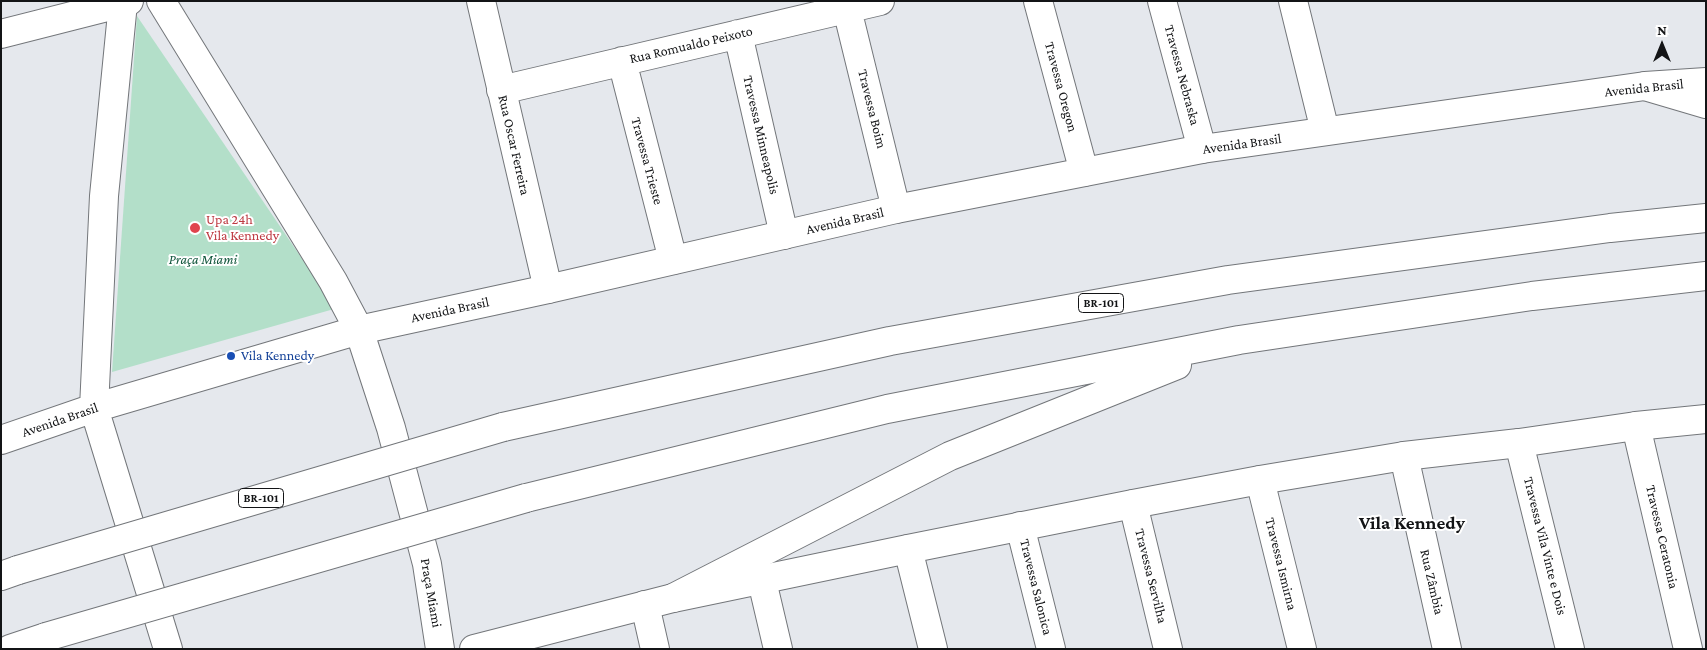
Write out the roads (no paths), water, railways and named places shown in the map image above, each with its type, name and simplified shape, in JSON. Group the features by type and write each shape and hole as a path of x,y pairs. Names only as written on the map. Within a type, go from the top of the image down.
{"main road":[{"name":"Praça Miami","path":"161,1 333,281 359,330 392,428 425,555 440,649"},
{"name":"Rua Oscar Ferreira","path":"481,1 548,289"},
{"name":"Rua Romualdo Peixoto","path":"501,90 880,1"},
{"name":"Travessa Oregon","path":"1038,1 1084,172"},
{"name":"Travessa Nebraska","path":"1162,1 1202,149"},
{"path":"1293,1 1325,132"},
{"path":"1,34 125,2 104,196 94,408 168,649"},
{"name":"Travessa Boim","path":"847,9 896,209"},
{"name":"Travessa Minneapolis","path":"738,34 784,235"},
{"name":"Travessa Trieste","path":"622,61 673,260"},
{"name":"Avenida Brasil","path":"1,440 94,408 359,330 548,289 896,209 1202,149 1645,86 1706,82"},
{"path":"1645,86 1706,104"},
{"name":"BR-101","path":"10,573 503,427 890,341 1228,280 1610,228 1706,218"},
{"path":"10,649 526,498 886,409 1239,340 1532,296 1706,276"},
{"path":"673,598 950,456 1239,340"},
{"path":"474,649 532,642 645,605 673,598 1020,526 1260,480 1404,456 1519,444 1636,426 1706,419"},
{"name":"Travessa Ceratonia","path":"1636,426 1688,649"},
{"name":"Travessa Vila Vinte e Dois","path":"1519,444 1570,649"},
{"name":"Rua Zâmbia","path":"1404,456 1447,649"},
{"name":"Travessa Ismirna","path":"1260,480 1302,649"},
{"name":"Travessa Servilha","path":"1133,504 1168,649"},
{"name":"Travessa Salonica","path":"1020,526 1051,649"},
{"path":"908,549 932,649"},
{"path":"762,580 778,649"},
{"path":"645,605 655,649"}],"place":[{"name":"Upa 24h Vila Kennedy","path":"195,228"},
{"name":"Vila Kennedy","path":"231,356"}],"district":[{"name":"Vila Kennedy","path":"1412,523"}]}
